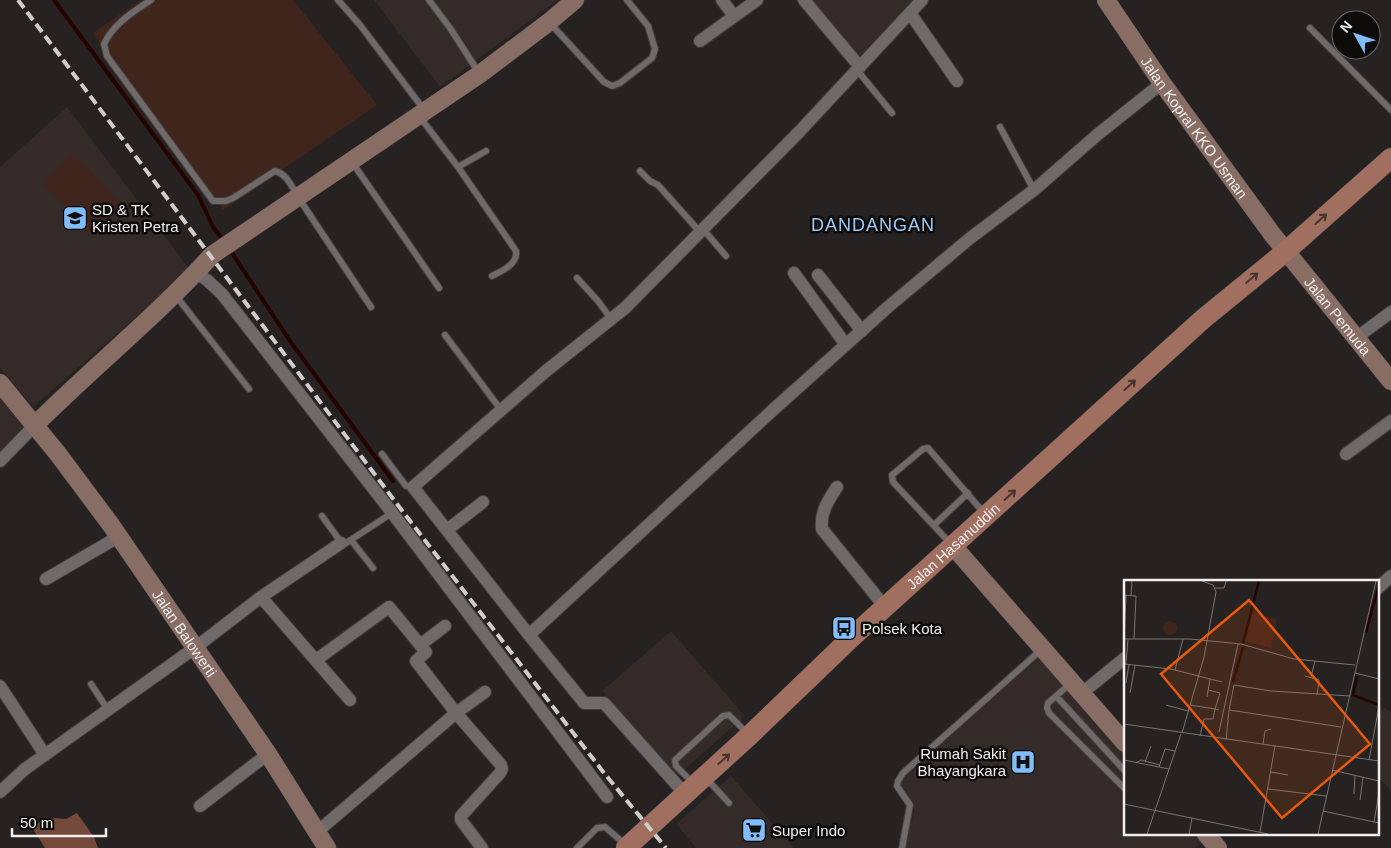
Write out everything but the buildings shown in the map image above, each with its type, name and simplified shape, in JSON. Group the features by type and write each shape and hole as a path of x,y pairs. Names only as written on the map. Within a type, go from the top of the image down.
{"main road":[{"name":"Jalan Hasanuddin","path":"628,848 885,607 1203,319 1285,252 1391,158"}],"street":[{"path":"0,461 67,393 175,295 212,255 480,74 549,22 574,0"},
{"path":"722,0 734,16"},
{"path":"700,41 757,0"},
{"path":"804,0 859,68"},
{"path":"695,785 604,703 584,703 580,699 413,488 500,410 625,308 799,132 922,0"},
{"name":"Jalan Kopral KKO Usman","path":"1106,0 1162,82 1285,252"},
{"path":"910,13 957,81"},
{"path":"530,635 774,409 862,331 968,239 1034,190 1162,82"},
{"name":"Jalan Pemuda","path":"1285,252 1391,381"},
{"path":"196,273 222,294 392,513 607,797"},
{"path":"794,273 846,345"},
{"path":"818,275 862,331"},
{"path":"1356,338 1391,312"},
{"name":"Jalan Balowerti","path":"0,383 35,425 111,525 268,754 327,848"},
{"path":"1346,454 1391,422"},
{"path":"837,487 824,509 821,522 822,529 885,607"},
{"path":"447,530 483,502"},
{"path":"46,579 118,537"},
{"path":"0,792 45,755 196,647 261,597 346,541"},
{"path":"953,546 1124,742"},
{"path":"1378,588 1391,576"},
{"path":"261,597 350,700"},
{"path":"316,660 389,607 426,652 416,661 456,713 501,765 500,773 461,816 461,820 482,848"},
{"path":"420,645 445,626"},
{"path":"1077,687 1124,659"},
{"path":"0,686 45,755"},
{"path":"317,832 456,713 485,692"},
{"path":"200,806 268,754"}],"lane":[{"path":"152,0 115,26 104,44 108,56 213,201 226,201 275,171 281,172 371,308"},
{"path":"338,0 360,25 516,251 515,260 507,268 492,276"},
{"path":"429,0 480,74"},
{"path":"549,22 604,82 612,86 620,83 652,58 655,49 648,26 627,0"},
{"path":"1310,28 1391,110"},
{"path":"859,68 892,113"},
{"path":"1000,127 1034,190"},
{"path":"458,167 486,151"},
{"path":"351,161 439,288"},
{"path":"640,171 650,181 658,185 726,256"},
{"path":"577,278 611,319"},
{"path":"175,295 249,389"},
{"path":"445,335 500,410"},
{"path":"953,546 893,482 892,475 923,449 928,448 987,516"},
{"path":"382,454 406,486 413,488"},
{"path":"934,525 968,493"},
{"path":"346,541 392,513"},
{"path":"322,516 373,568"},
{"path":"902,848 910,805 897,786 900,777 936,741 1043,649"},
{"path":"91,684 108,710"},
{"path":"1077,687 1056,696 1048,703 1049,713 1124,788"},
{"path":"1056,696 1124,770"},
{"path":"729,803 695,785 676,766 675,760 723,716 729,715 750,735"},
{"path":"577,848 597,828 605,827 628,848"}],"shaded area":[{"path":"141,0 293,0 377,105 223,210 93,33"},
{"path":"374,0 558,0 440,87"},
{"path":"812,0 919,0 862,63"},
{"name":"SD & TK Kristen Petra","path":"67,107 190,270 33,407 0,368 0,167"},
{"path":"73,153 123,206 91,235 42,182"},
{"path":"0,398 24,426 0,451"},
{"path":"671,631 745,716 677,776 602,691"},
{"name":"Rumah Sakit Bhayangkara","path":"1039,657 1124,748 1124,836 1206,836 1207,838 1195,848 901,848 899,840 912,820 914,807 902,790 901,784 907,774"},
{"path":"1386,707 1391,714 1391,791 1378,776 1378,713"},
{"path":"731,776 794,848 696,848 676,824"},
{"path":"77,813 94,837 98,848 45,848 31,826 52,818 66,819"}],"waterway":[{"path":"54,0 198,195 213,227 220,236"},
{"path":"232,253 290,341 393,481"}],"railway":[{"path":"18,0 397,504 604,773 666,848"}],"place":[{"name":"SD & TK Kristen Petra","path":"75,218"},
{"name":"Polsek Kota","path":"844,628"},
{"name":"Rumah Sakit Bhayangkara","path":"1023,762"},
{"name":"Super Indo","path":"754,830"}],"district":[{"name":"DANDANGAN","path":"873,225"}]}
